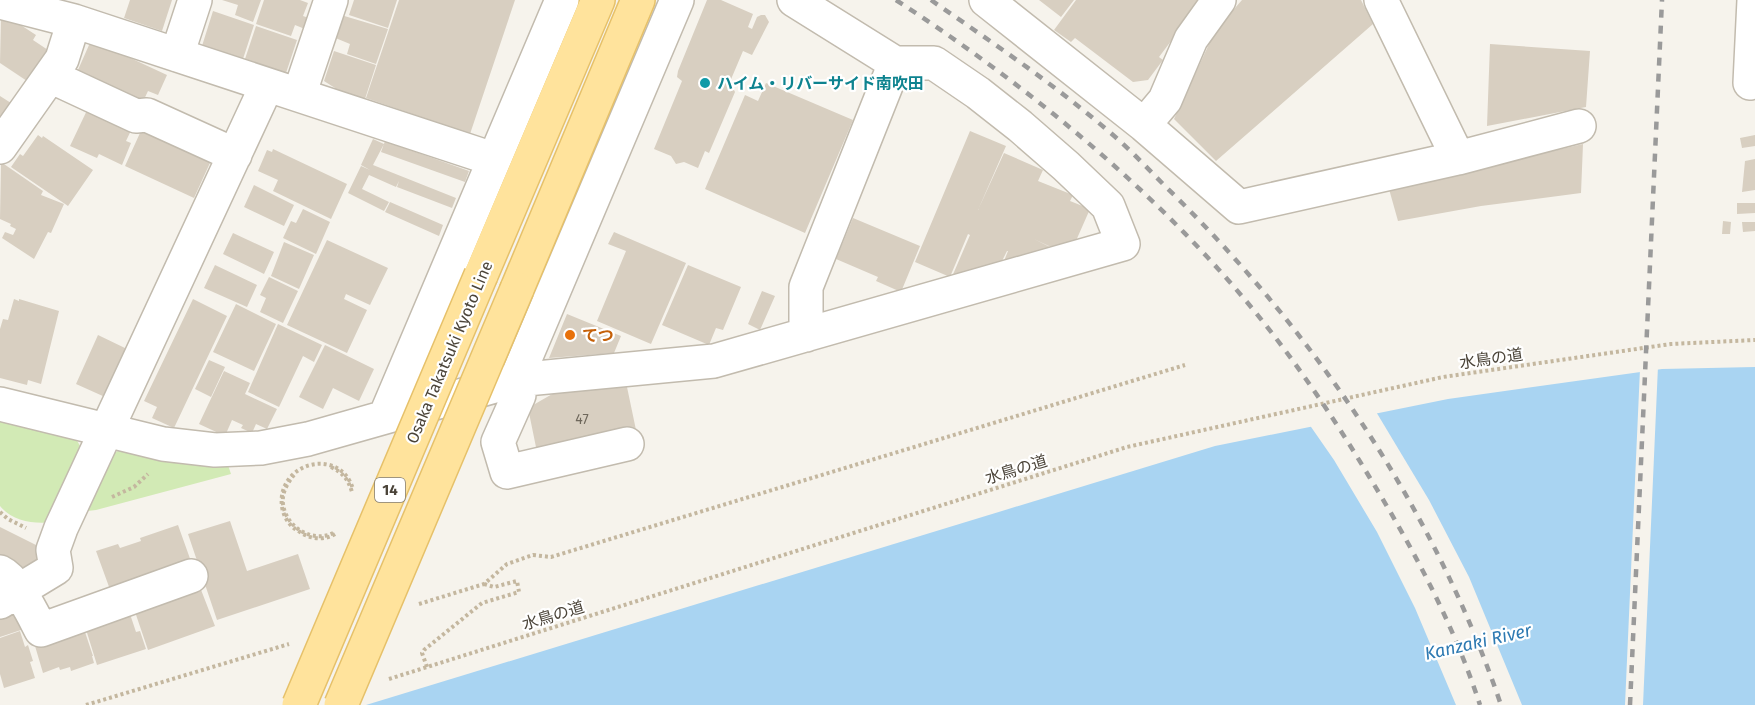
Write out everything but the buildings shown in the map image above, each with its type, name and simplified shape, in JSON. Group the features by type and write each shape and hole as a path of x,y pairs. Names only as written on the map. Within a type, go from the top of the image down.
{"main road":[{"name":"Osaka Takatsuki Kyoto Line","path":"299,705 598,0"},
{"name":"14","path":"341,705 638,0"}],"street":[{"path":"177,55 195,0"},
{"path":"299,95 331,0"},
{"path":"385,417 562,0"},
{"path":"627,444 507,472 498,442 519,395 516,380 677,0"},
{"path":"0,404 163,444 192,448 261,448 308,439 516,380 714,362 1123,244 1108,206 1066,165 1020,126 934,63 895,63 794,0"},
{"path":"986,0 1144,125 1239,207 1458,158 1579,126"},
{"path":"1144,125 1165,100 1191,39 1219,0"},
{"path":"1381,0 1458,158"},
{"path":"1754,0 1750,83 1755,82"},
{"path":"0,2 74,21 493,159"},
{"path":"0,147 62,59 74,21"},
{"path":"806,335 806,287 895,63"},
{"path":"50,76 136,116 147,115 235,155"},
{"path":"191,576 41,630 6,589 56,568 53,550 267,85"}],"path":[{"name":"水鳥の道","path":"382,681 1127,447 1443,377 1671,344 1755,339"},
{"path":"416,605 484,584 507,564 533,555 551,557 1185,365"},
{"path":"341,530 330,537 316,538 301,534 290,526 283,513 281,499 285,486 291,475 302,468 315,463 330,465 343,471 351,482 355,499"},
{"path":"427,667 422,653 424,650 482,603 519,592 517,581 494,587 484,584"},
{"path":"86,705 291,643"}],"green space":[{"path":"0,418 75,437 84,453 54,522 24,521 11,516 0,506"},
{"path":"122,449 228,465 231,474 96,510 79,512 104,458"}],"water":[{"name":"Kanzaki River","path":"1755,367 1755,705 366,705 1215,446 1448,399 1662,369"}],"pier":[{"path":"1658,366 1643,705 1625,705 1640,369"},
{"path":"1375,410 1429,500 1469,577 1522,705 1456,705 1415,608 1377,532 1334,460 1309,424"}],"railway":[{"path":"896,0 1029,95 1113,164 1191,240 1248,303 1286,351 1321,401 1386,505 1432,588 1470,675 1480,705"},
{"path":"931,0 1042,78 1114,136 1220,243 1272,301 1320,363 1364,427 1405,493 1442,562 1474,633 1501,705"},
{"path":"1630,705 1662,0"}],"place":[{"name":"ハイム・リバーサイド南吹田","path":"705,83"},
{"name":"てつ","path":"570,335"}]}
